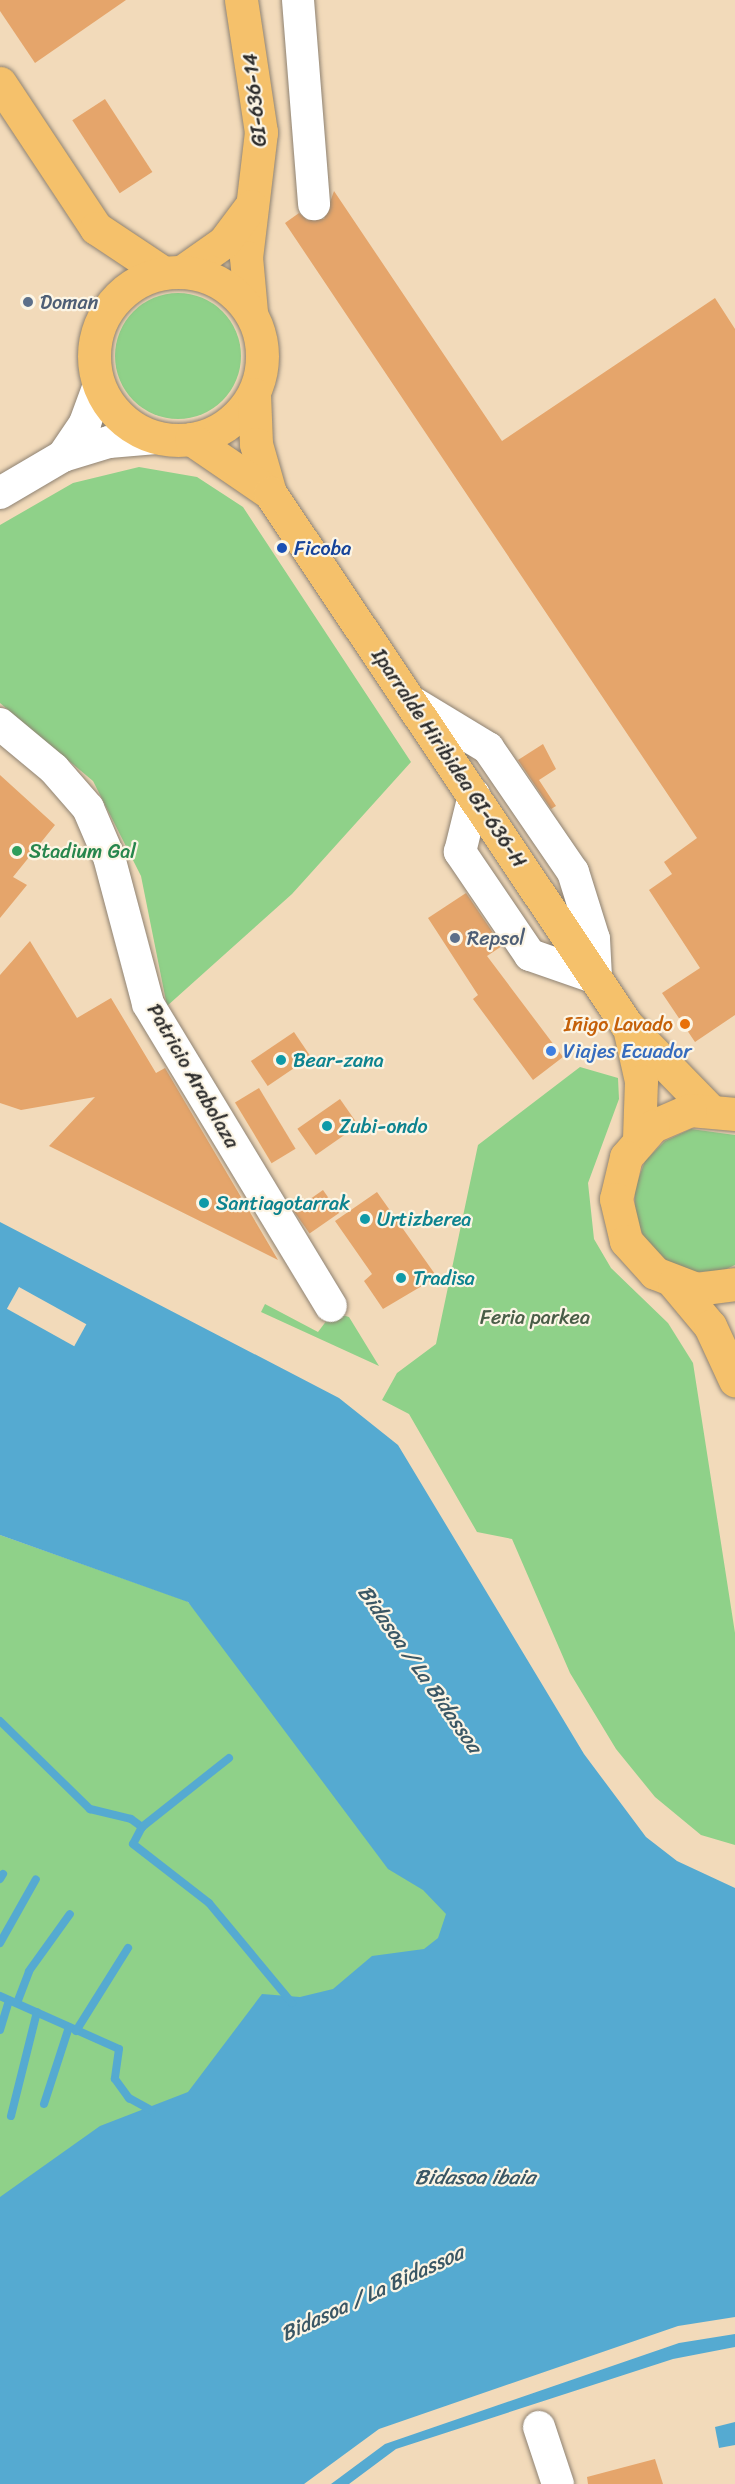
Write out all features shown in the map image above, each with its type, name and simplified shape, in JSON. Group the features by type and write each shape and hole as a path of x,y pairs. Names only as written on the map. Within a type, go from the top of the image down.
{"main road":[{"name":"GI-636-14","path":"241,0 261,132 255,199 246,257 251,312"},
{"path":"0,83 96,228 112,303"},
{"path":"96,228 172,272 222,283 251,312 263,353 254,394 228,424 191,439 156,438 123,419 99,385 95,343 112,303 135,284 172,272 224,242 255,199"},
{"name":"Iparralde Hiribidea GI-636-H","path":"254,394 256,444 270,493 626,1024 722,1111"},
{"name":"Iparralde Hiribidea GI-636-H","path":"191,439 270,493"},
{"name":"Iparralde Hiribidea GI-636-H","path":"626,1024 641,1081 639,1139"},
{"name":"Iparralde Hiribidea GI-636-H","path":"722,1111 671,1116 639,1139 618,1177 618,1221 638,1259 674,1283 710,1326 735,1374"},
{"name":"Iparralde Hiribidea GI-636-H","path":"674,1283 696,1289 735,1284"}],"street":[{"path":"297,0 314,204"},
{"path":"63,456 85,423 99,385"},
{"path":"0,493 63,456 109,442 156,438"},
{"path":"412,702 488,748 573,872 594,939 596,978"},
{"name":"Patricio Arabolaza","path":"0,724 54,769 88,808 109,857 148,1004 331,1306"},
{"path":"539,2427 558,2484"}],"green space":[{"path":"178,293 202,298 222,312 236,332 241,356 236,380 222,400 202,414 178,419 154,414 134,400 120,380 115,356 120,332 134,312 154,298"},
{"path":"139,467 197,477 243,507 411,762 292,894 167,1006 141,876 93,781 0,703 0,525 73,483"},
{"name":"Feria parkea","path":"580,1067 618,1078 619,1099 588,1183 594,1239 611,1268 668,1323 693,1363 735,1633 735,1845 701,1835 655,1797 616,1749 570,1673 512,1539 477,1532 409,1414 382,1400 397,1373 436,1344 478,1145"},
{"path":"691,1129 735,1135 735,1265 722,1271 693,1272 667,1261 646,1242 635,1216 635,1188 645,1161 665,1141"},
{"path":"265,1304 318,1332 333,1312 349,1317 379,1366 261,1312"},
{"path":"0,1535 187,1601 492,1936 0,2236"}],"water":[{"name":"Bidasoa ibaia","path":"0,1222 339,1398 398,1445 584,1754 646,1837 677,1861 735,1888 735,2347 673,2359 396,2449 349,2484 0,2484 0,2197 100,2126 188,2092 262,1994 300,1997 333,1989 372,1956 424,1949 438,1938 446,1914 423,1890 388,1869 188,1602 0,1535"},
{"path":"735,2422 735,2445 719,2448 715,2427"}],"pier":[{"path":"19,1287 86,1324 74,1346 7,1309"},
{"path":"735,2317 735,2334 679,2343 385,2444 331,2484 304,2484 379,2429 678,2326"}],"building":[{"path":"0,0 126,0 35,63 0,11"},
{"path":"105,99 152,172 120,193 72,120"},
{"path":"334,191 502,441 715,298 735,329 735,1015 695,1042 662,993 700,968 649,890 672,874 664,862 697,838 285,223 299,213 307,220 324,219"},
{"path":"543,744 556,769 539,780 556,806 551,809 518,760"},
{"name":"Stadium Gal","path":"0,775 55,825 13,877 27,885 0,918"},
{"path":"466,893 502,946 487,956 563,1057 533,1080 473,999 478,995 428,918"},
{"path":"30,941 77,1018 111,998 156,1073 165,1068 278,1260 49,1146 95,1097 21,1110 0,1103 0,975"},
{"name":"Bear-zana","path":"294,1032 311,1057 268,1086 251,1061"},
{"path":"259,1088 296,1149 272,1163 235,1102"},
{"name":"Zubi-ondo","path":"340,1099 358,1125 316,1155 297,1129"},
{"path":"323,1190 339,1213 310,1234 294,1211"},
{"path":"377,1192 437,1277 383,1309 364,1281 372,1274 335,1221"},
{"path":"655,2459 663,2484 588,2484 587,2477"}],"waterway":[{"path":"0,1721 90,1809 131,1819 142,1827 133,1844 209,1903 292,2003"},
{"path":"142,1827 229,1758"},
{"path":"0,1879 3,1874"},
{"path":"0,1943 36,1879"},
{"path":"17,2003 29,1971 70,1914"},
{"path":"76,2031 128,1948"},
{"path":"0,1996 119,2049 115,2079 129,2098 152,2111"},
{"path":"0,2030 9,2000"},
{"path":"11,2116 37,2012"},
{"path":"44,2104 69,2027"}],"place":[{"name":"Doman","path":"28,302"},
{"name":"Ficoba","path":"282,548"},
{"name":"Stadium Gal","path":"17,851"},
{"name":"Repsol","path":"455,938"},
{"name":"Iñigo Lavado","path":"685,1024"},
{"name":"Viajes Ecuador","path":"551,1051"},
{"name":"Bear-zana","path":"281,1060"},
{"name":"Zubi-ondo","path":"327,1126"},
{"name":"Santiagotarrak","path":"204,1203"},
{"name":"Urtizberea","path":"365,1219"},
{"name":"Tradisa","path":"401,1278"}],"water label":[{"name":"Bidasoa / La Bidassoa","path":"420,1669"},
{"name":"Bidasoa / La Bidassoa","path":"372,2293"}]}
